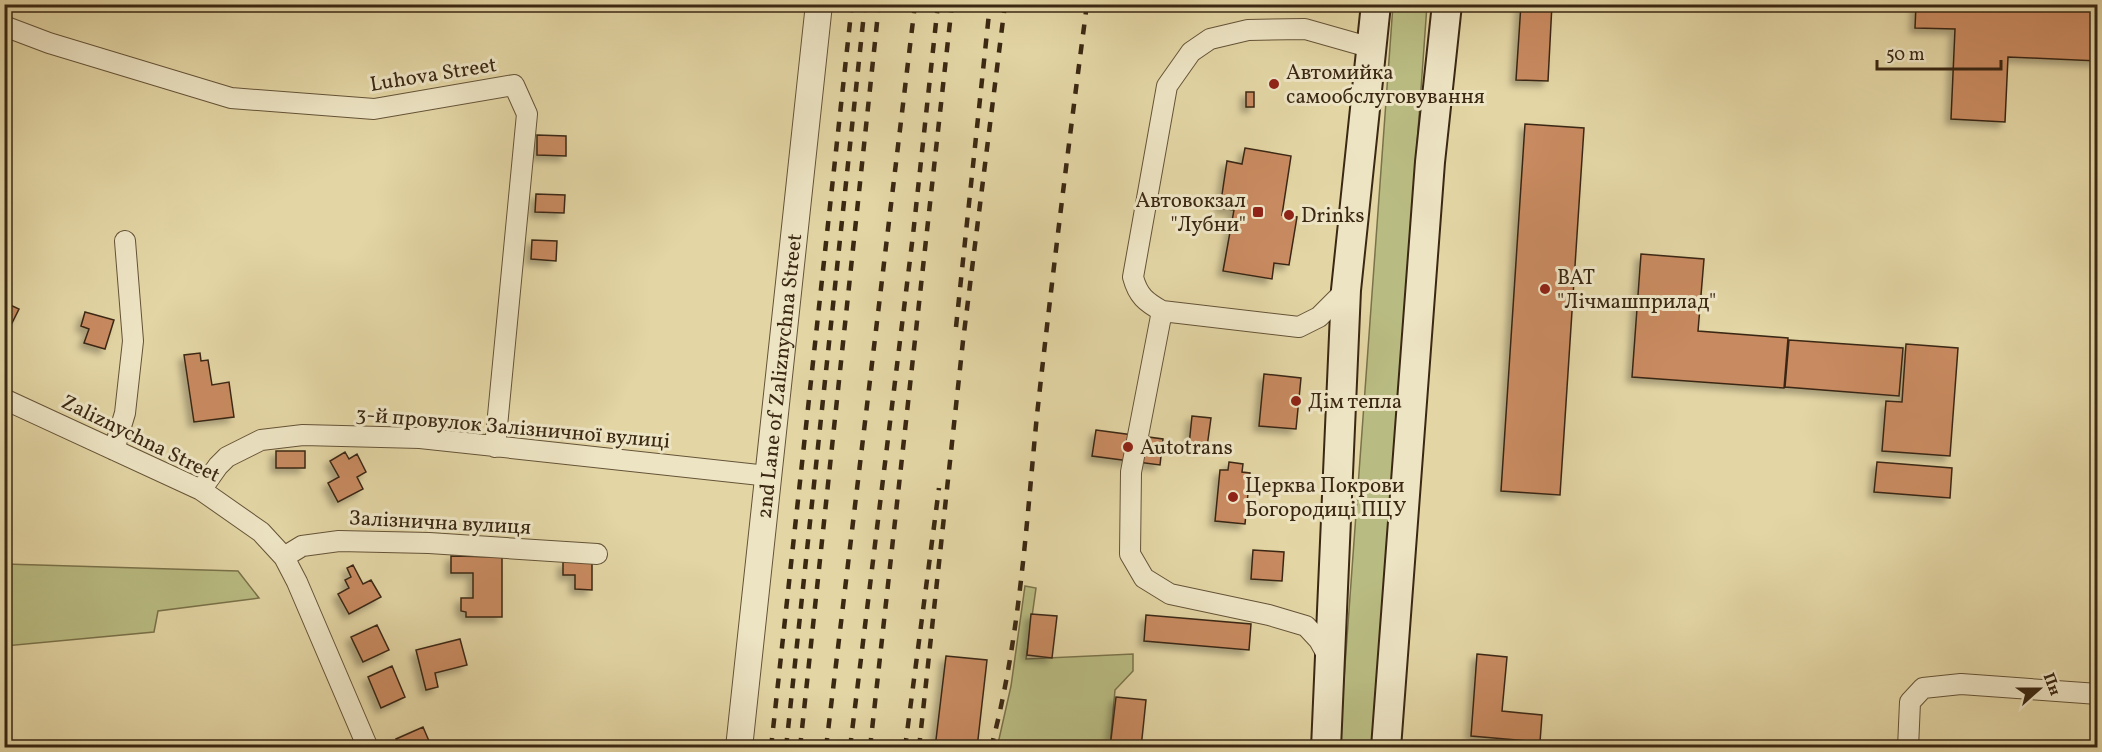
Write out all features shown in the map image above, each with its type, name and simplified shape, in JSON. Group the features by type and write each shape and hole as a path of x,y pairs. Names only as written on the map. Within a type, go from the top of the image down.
{"main road":[{"path":"1326,747 1346,290 1376,4"},
{"path":"1386,747 1430,162 1447,4"}],"street":[{"name":"2nd Lane of Zaliznychna Street","path":"739,747 819,4"},
{"name":"Luhova Street","path":"4,26 49,43 231,98 374,109 514,85 527,114 495,447"},
{"path":"1346,290 1319,317 1299,327 1162,311 1140,296 1133,277 1167,86 1191,52 1210,39 1248,30 1305,29 1372,48"},
{"path":"114,450 125,413 132,341 125,241"},
{"path":"1162,311 1131,471 1131,554 1144,578 1170,594 1269,615 1306,626 1319,640 1331,663"},
{"name":"Zaliznychna Street","path":"4,399 201,490 261,532 284,557 297,582 368,747"},
{"name":"3-й провулок Залізничної вулиці","path":"201,490 218,466 227,458 261,440 303,435 420,438 769,476"},
{"name":"Залізнична вулиця","path":"284,557 302,546 339,541 429,543 597,554"},
{"path":"1908,747 1910,702 1923,688 1961,684 2097,693"}],"green space":[{"path":"1393,5 1427,5 1374,747 1339,748"},
{"path":"5,564 238,571 259,598 158,611 154,632 5,646"},
{"path":"1025,586 1036,588 1026,659 1133,654 1133,671 1115,690 1110,747 997,748 1011,686"}],"building":[{"path":"1521,4 1552,4 1548,81 1516,80"},
{"path":"1916,4 2098,4 2098,61 2008,57 2005,122 1951,119 1955,29 1915,28"},
{"path":"1246,92 1254,92 1254,107 1246,107"},
{"path":"1525,124 1584,128 1560,495 1501,491"},
{"path":"537,135 566,136 566,156 537,155"},
{"name":"Автовокзал \"Лубни\"","path":"1245,148 1291,156 1282,215 1297,217 1289,265 1274,263 1272,279 1223,271 1234,210 1220,208 1227,161 1242,164"},
{"path":"536,194 565,195 564,213 535,212"},
{"path":"532,240 557,241 556,261 531,259"},
{"path":"1641,254 1704,259 1698,331 1788,338 1784,388 1632,377"},
{"path":"4,302 19,309 4,339"},
{"path":"85,312 114,320 105,349 84,343 89,329 81,326"},
{"path":"1789,340 1903,348 1899,396 1785,387"},
{"path":"1906,344 1958,348 1950,456 1882,451 1886,401 1902,402"},
{"path":"200,353 201,361 208,360 212,385 229,382 234,417 194,422 184,355"},
{"path":"1264,374 1301,378 1296,429 1259,426"},
{"path":"1192,416 1211,418 1207,447 1189,445"},
{"name":"Autotrans","path":"1096,430 1163,439 1160,465 1092,456"},
{"path":"276,451 305,451 305,468 276,468"},
{"path":"345,452 349,459 357,454 366,472 357,477 363,489 338,502 328,483 339,477 330,461"},
{"name":"Церква Покрови Богородиці ПЦУ","path":"1229,462 1243,464 1242,472 1250,473 1245,524 1215,521 1220,470 1228,470"},
{"path":"1877,462 1952,468 1950,498 1874,492"},
{"path":"1253,550 1284,552 1282,581 1251,579"},
{"path":"451,556 502,557 502,617 466,617 466,612 461,611 461,598 473,598 473,573 451,573"},
{"path":"563,562 592,562 592,590 575,589 575,575 563,575"},
{"path":"353,565 363,584 371,580 381,597 349,614 338,594 349,588 345,580 351,577 347,568"},
{"path":"1031,614 1057,616 1052,658 1027,655"},
{"path":"1146,615 1251,624 1249,650 1144,641"},
{"path":"377,625 389,650 363,662 351,637"},
{"path":"460,639 467,665 435,673 438,687 426,690 416,650"},
{"path":"1477,654 1507,657 1502,711 1542,715 1540,742 1471,736"},
{"path":"946,656 987,660 977,748 935,748"},
{"path":"392,666 405,697 381,708 368,677"},
{"path":"1116,697 1146,700 1141,748 1110,748"},
{"path":"423,727 432,748 400,748 396,739"}],"railway":[{"path":"771,748 852,4"},
{"path":"786,748 865,4"},
{"path":"800,748 879,4"},
{"path":"826,748 915,4"},
{"path":"850,748 913,235 938,4"},
{"path":"870,748 952,4"},
{"path":"956,327 990,4"},
{"path":"919,748 963,341 1005,4"},
{"path":"991,748 1009,666 1015,624 1037,415 1087,4"},
{"path":"905,748 939,488"}],"place":[{"name":"Автомийка самообслуговування","path":"1274,84"},
{"name":"Автовокзал \"Лубни\"","path":"1258,212"},
{"name":"Drinks","path":"1289,215"},
{"name":"ВАТ \"Лічмашприлад\"","path":"1545,289"},
{"name":"Дім тепла","path":"1296,401"},
{"name":"Autotrans","path":"1128,447"},
{"name":"Церква Покрови Богородиці ПЦУ","path":"1233,497"}]}
